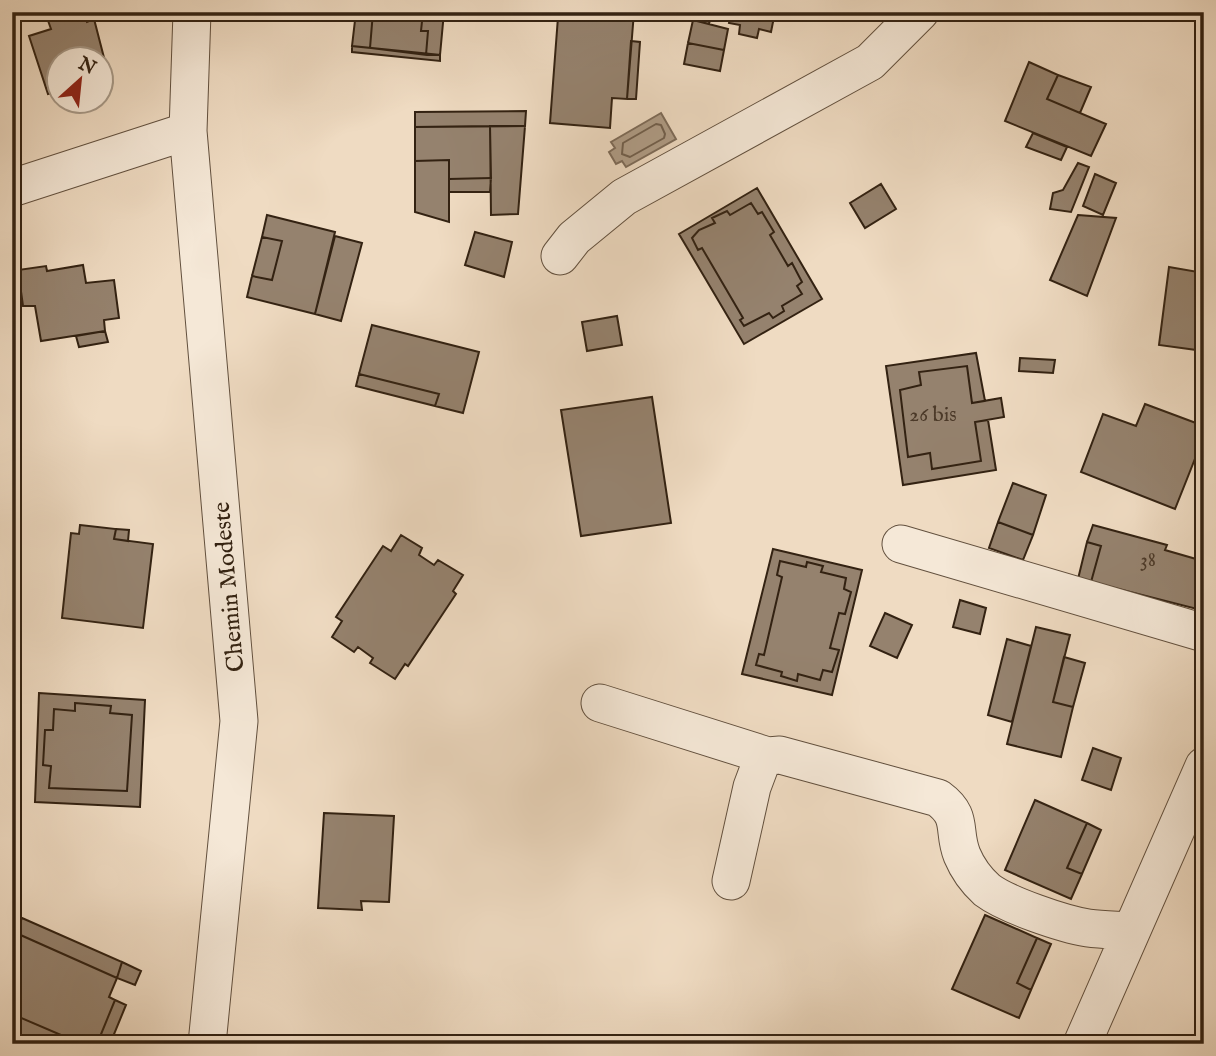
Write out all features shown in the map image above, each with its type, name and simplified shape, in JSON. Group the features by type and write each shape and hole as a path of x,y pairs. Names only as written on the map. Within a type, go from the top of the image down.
{"street":[{"name":"Chemin Modeste","path":"192,12 188,131 239,721 207,1044"},
{"path":"560,256 574,239 624,197 870,62 920,12"},
{"path":"12,188 188,131"},
{"path":"901,544 1204,633"},
{"path":"600,703 768,756 780,755 938,798 950,807 956,821 962,854 975,877 989,891 1057,921 1088,928 1131,931"},
{"path":"731,881 756,772 768,756"},
{"path":"1082,1044 1204,766"}],"water":[{"path":"661,113 676,139 626,167 622,161 616,164 609,152 615,148 611,142"}],"building":[{"path":"45,12 84,12 87,22 94,19 101,46 46,46 46,88 29,36 51,29"},
{"path":"356,12 373,12 370,48 352,46"},
{"path":"373,12 423,12 421,31 428,31 426,55 370,48"},
{"path":"423,12 444,12 440,55 426,55 428,31 421,31"},
{"path":"559,12 603,12 603,20 558,17"},
{"path":"603,12 634,12 627,99 612,98 610,128 550,123 558,17 603,20"},
{"path":"694,12 712,12 709,24 693,20"},
{"path":"731,12 775,12 771,32 759,29 757,38 739,34 740,25 729,23"},
{"path":"693,20 728,29 724,50 688,43"},
{"path":"631,41 640,42 636,99 627,99"},
{"path":"688,43 724,50 720,71 684,64"},
{"path":"352,46 440,55 440,61 352,52"},
{"path":"1029,62 1058,75 1047,99 1106,124 1091,156 1005,121"},
{"path":"1058,75 1091,87 1080,113 1047,99"},
{"path":"526,111 525,126 415,127 415,112"},
{"path":"490,126 491,178 449,179 449,160 415,161 415,127"},
{"path":"490,126 525,126 518,214 491,215"},
{"path":"1033,133 1067,147 1061,160 1026,147"},
{"path":"449,160 449,222 415,212 415,161"},
{"path":"1078,163 1089,167 1071,212 1050,209 1053,193 1063,190"},
{"path":"1095,174 1116,183 1103,215 1083,206"},
{"path":"491,178 490,192 449,192 449,179"},
{"path":"881,184 896,209 865,228 850,203"},
{"path":"757,188 822,299 744,344 679,234","holes":["751,203 758,214 762,212 774,232 770,235 788,266 792,263 802,282 797,286 802,294 782,306 784,311 773,318 769,313 744,326 740,320 743,318 702,248 698,250 692,238 699,230 715,223 712,218 727,211 730,215"]},
{"path":"751,203 758,214 762,212 774,232 770,235 788,266 792,263 802,282 797,286 802,294 782,306 784,311 773,318 769,313 744,326 740,320 743,318 702,248 698,250 692,238 699,230 715,223 712,218 727,211 730,215"},
{"path":"267,215 335,232 315,314 247,297 252,276 272,280 282,241 262,237"},
{"path":"1078,215 1116,218 1087,296 1050,280"},
{"path":"475,232 512,242 504,277 465,265"},
{"path":"335,236 362,243 341,321 315,314"},
{"path":"262,237 282,241 272,280 252,276"},
{"path":"83,265 86,283 114,280 119,318 104,320 105,331 41,341 35,306 23,306 18,270 46,266 47,271"},
{"path":"1169,267 1204,273 1204,351 1159,345"},
{"path":"617,316 622,345 587,351 582,322"},
{"path":"372,325 479,352 463,413 435,406 439,394 359,374"},
{"path":"105,331 108,342 79,347 76,336"},
{"path":"976,353 985,401 972,403 967,366 919,372 921,385 900,390 908,457 930,453 932,469 981,461 975,422 988,420 996,470 903,485 886,366"},
{"path":"1020,358 1055,360 1053,373 1019,371"},
{"path":"967,366 972,403 1001,398 1004,417 975,422 981,461 932,469 930,453 908,457 900,390 921,385 919,372"},
{"path":"359,374 439,394 435,406 356,386"},
{"path":"652,397 671,523 581,536 561,410"},
{"path":"1145,404 1204,426 1204,436 1175,509 1081,472 1103,414 1136,426"},
{"path":"1013,483 1046,495 1033,535 998,522"},
{"path":"998,522 1033,535 1023,560 989,548"},
{"path":"80,525 116,529 114,539 153,544 143,628 62,618 71,533 79,534"},
{"path":"1093,525 1167,545 1165,550 1203,561 1199,576 1204,578 1204,605 1197,609 1091,582 1101,546 1087,542"},
{"path":"116,529 129,530 128,541 114,539"},
{"path":"401,535 422,548 419,555 434,565 438,560 463,575 453,591 456,594 408,666 405,664 395,679 370,663 373,658 358,647 354,652 332,637 342,621 336,617 383,546 391,551"},
{"path":"1087,542 1101,546 1091,582 1078,579"},
{"path":"773,549 862,570 832,695 742,674","holes":["780,561 806,567 807,562 823,566 821,572 846,578 844,589 851,592 845,614 839,613 830,648 839,650 832,672 823,670 820,680 798,674 797,681 781,676 782,672 756,665 759,654 764,655 782,577 777,575"]},
{"path":"780,561 806,567 807,562 823,566 821,572 846,578 844,589 851,592 845,614 839,613 830,648 839,650 832,672 823,670 820,680 798,674 797,681 781,676 782,672 756,665 759,654 764,655 782,577 777,575"},
{"path":"960,600 986,608 980,634 953,627"},
{"path":"885,613 912,625 897,658 870,646"},
{"path":"1036,627 1070,635 1053,702 1073,707 1061,757 1007,744"},
{"path":"1007,639 1031,646 1012,722 988,715"},
{"path":"1064,657 1085,663 1073,707 1053,702"},
{"path":"39,693 145,700 140,807 35,802","holes":["75,703 111,706 110,713 132,715 127,791 49,788 51,766 43,765 45,730 53,730 54,709 75,711"]},
{"path":"75,703 111,706 110,713 132,715 127,791 49,788 51,766 43,765 45,730 53,730 54,709 75,711"},
{"path":"1093,748 1121,758 1111,790 1082,780"},
{"path":"1035,800 1087,823 1067,868 1082,874 1071,899 1005,870"},
{"path":"324,813 394,816 389,902 361,901 362,910 318,908"},
{"path":"1087,823 1101,830 1082,874 1067,868"},
{"path":"985,915 1037,938 1017,983 1031,990 1019,1018 952,989"},
{"path":"22,918 122,962 117,978 16,933"},
{"path":"16,933 117,978 109,997 115,1000 97,1044 82,1044 12,1014 12,942"},
{"path":"1037,938 1051,944 1031,990 1017,983"},
{"path":"122,962 141,971 135,985 117,978"},
{"path":"115,1000 126,1005 110,1044 97,1044"},
{"path":"12,1014 82,1044 34,1044 12,1035"}]}
